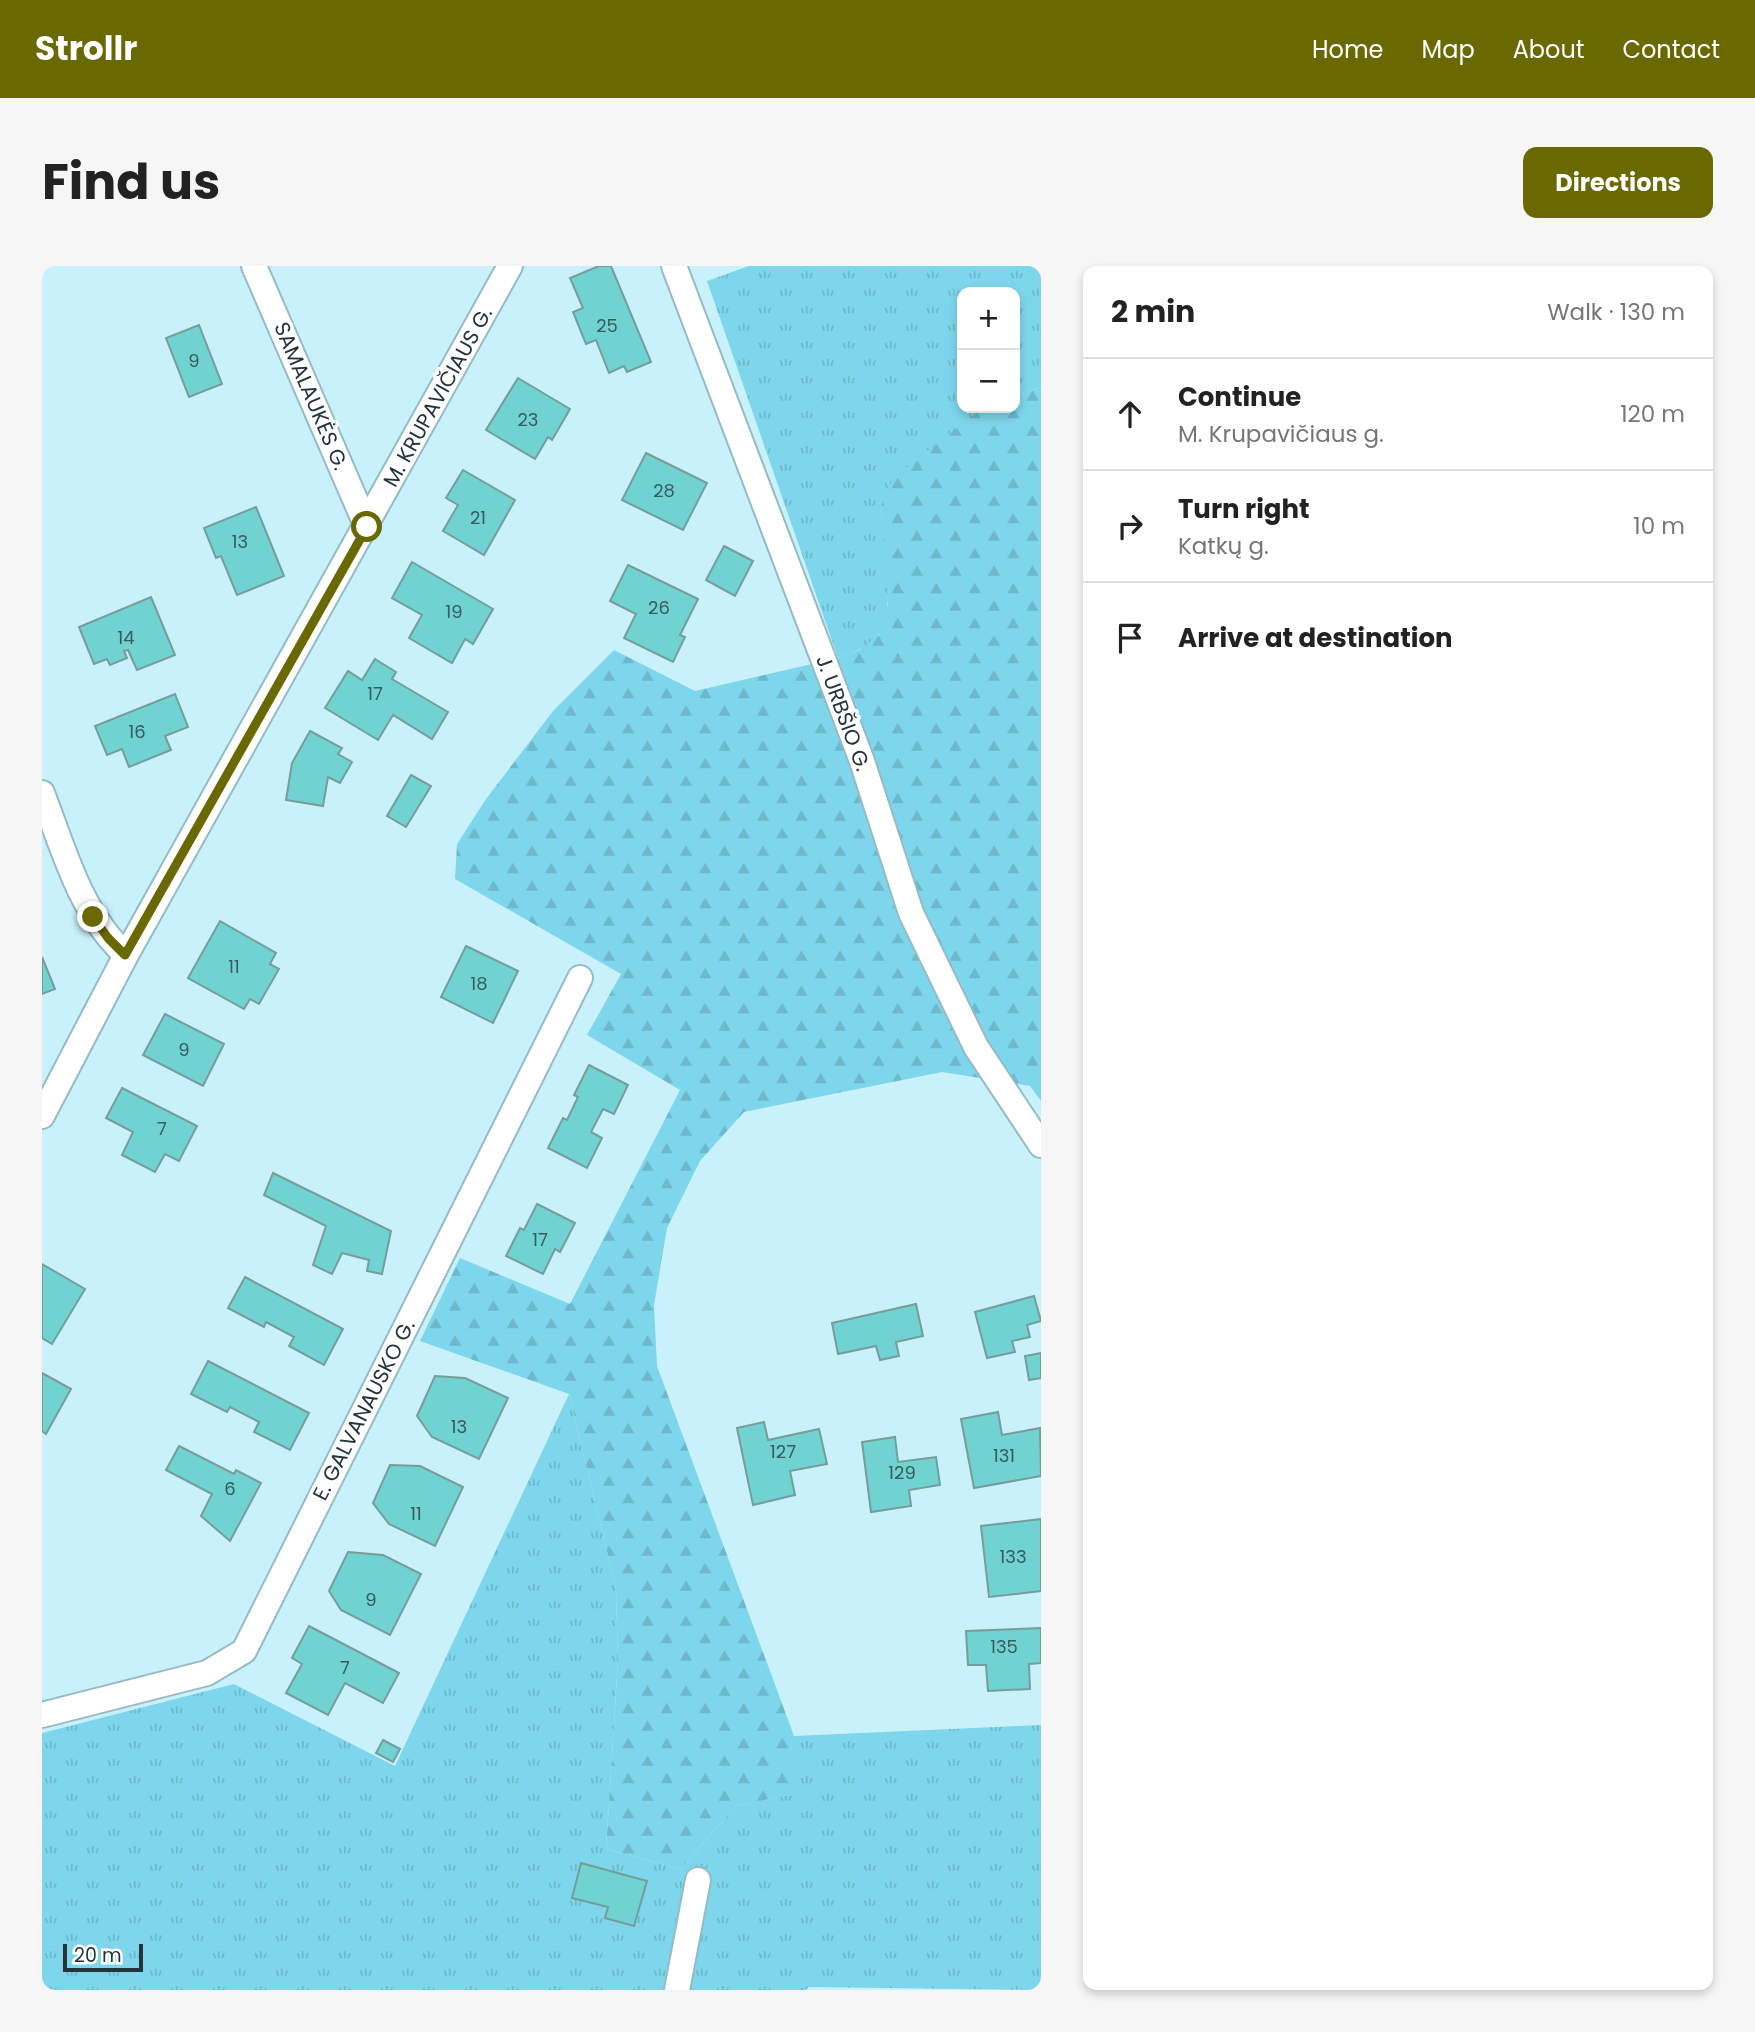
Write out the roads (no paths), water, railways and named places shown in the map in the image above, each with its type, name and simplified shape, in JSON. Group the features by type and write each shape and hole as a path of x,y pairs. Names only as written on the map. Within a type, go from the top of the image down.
{"street":[{"name":"SAMALAUKĖS G.","path":"254,266 367,527"},
{"name":"M. KRUPAVIČIAUS G.","path":"42,1116 125,955 367,527 510,266"},
{"name":"J. URBŠIO G.","path":"674,266 862,761 911,913 976,1047 1041,1145"},
{"path":"42,793 93,917 125,955"},
{"name":"E. GALVANAUSKO G.","path":"42,1714 207,1673 244,1651 580,978"},
{"path":"677,1990 698,1880"}]}
